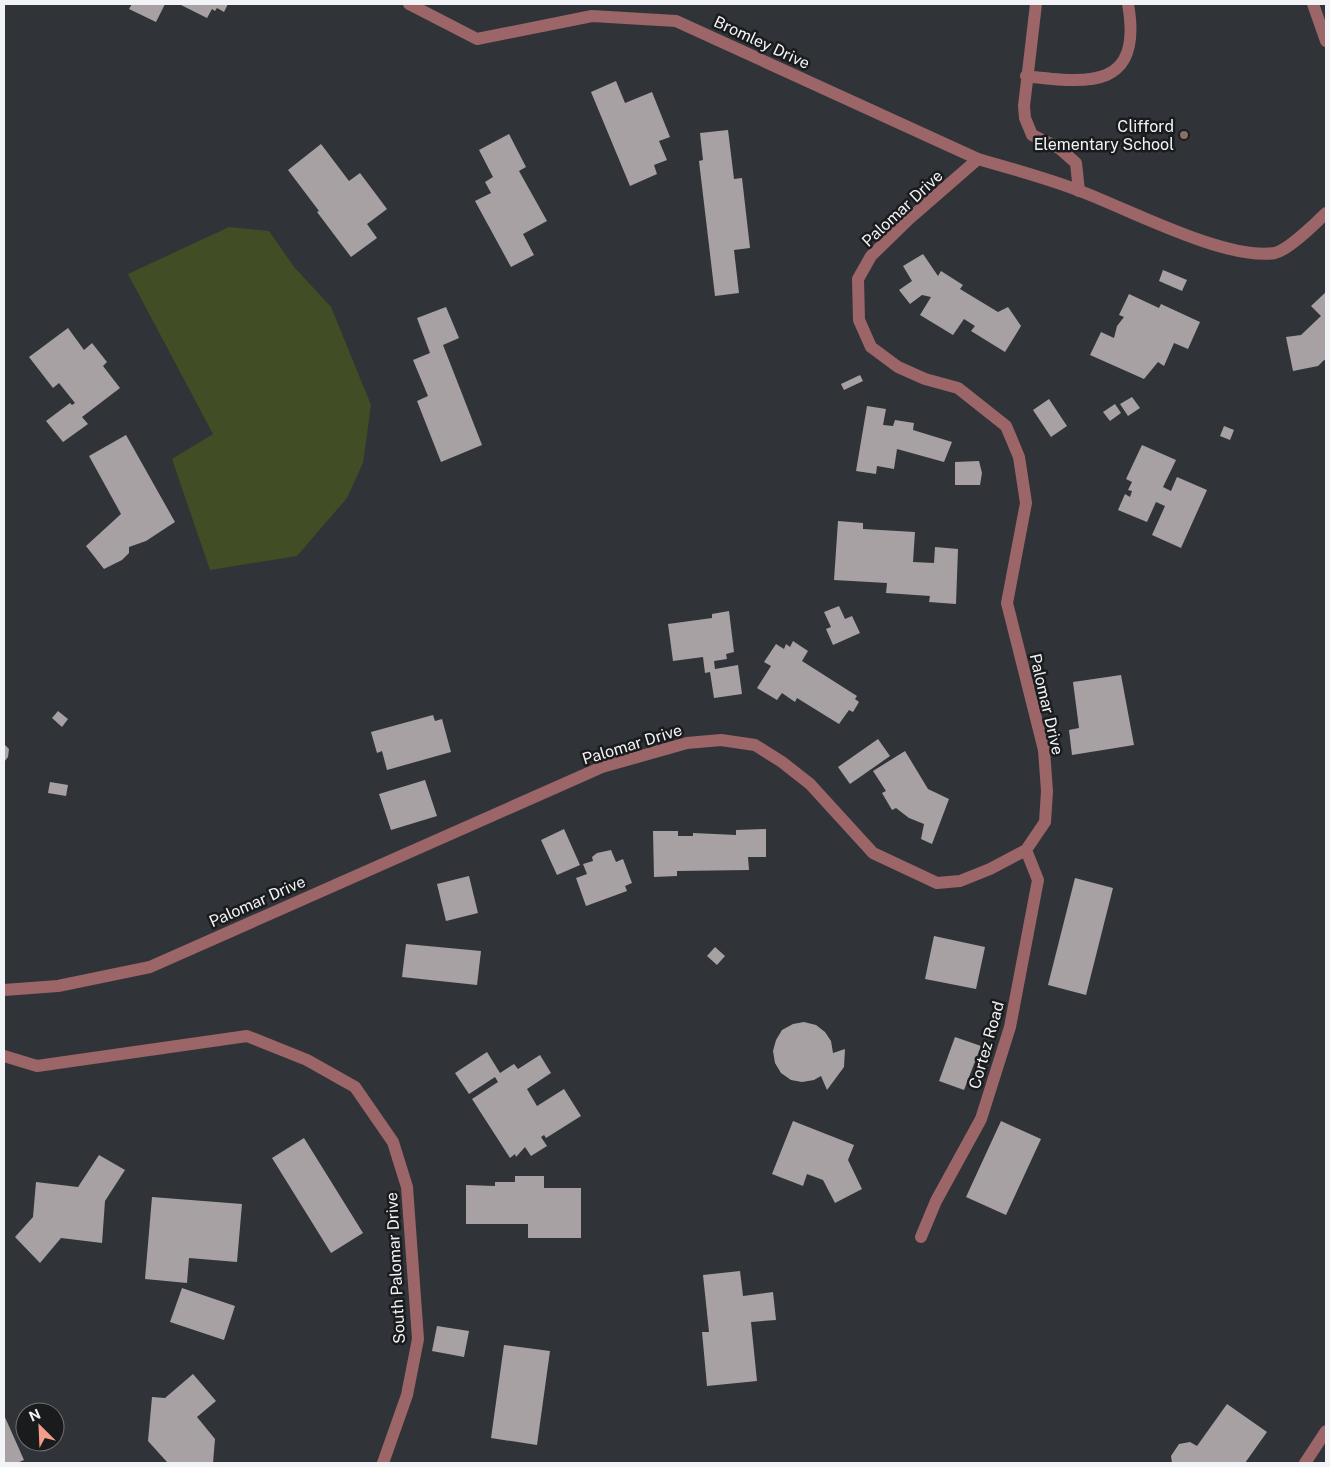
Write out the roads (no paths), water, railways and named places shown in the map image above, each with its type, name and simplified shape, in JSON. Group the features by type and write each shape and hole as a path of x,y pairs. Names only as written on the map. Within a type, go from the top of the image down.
{"street":[{"name":"Bromley Drive","path":"408,4 477,39 592,16 676,21 978,159"},
{"path":"1036,4 1026,76 1025,118 1032,135 1059,148 1076,164 1079,190"},
{"path":"1026,76 1064,81 1093,80 1111,74 1124,58 1131,42 1128,4"},
{"path":"1313,4 1326,41"},
{"path":"978,159 1079,190 1177,232 1239,251 1276,252 1307,232 1326,213"},
{"name":"Palomar Drive","path":"4,990 58,986 150,967 602,767 687,742 721,740 755,745 782,762 810,784 873,853 937,883 960,881 990,870 1026,850 1046,822 1046,791 1044,750 1007,603 1026,503 1019,457 1006,426 958,388 925,380 898,367 871,347 859,320 858,279 871,256 909,219 978,159"},
{"name":"Cortez Road","path":"921,1237 936,1202 981,1119 1010,1027 1038,880 1026,850"},
{"name":"South Palomar Drive","path":"4,1056 37,1066 247,1036 307,1060 355,1087 393,1142 407,1187 416,1301 418,1339 407,1395 383,1463"},
{"path":"1304,1463 1326,1431"}],"place":[{"name":"Clifford Elementary School","path":"1184,135"}]}
